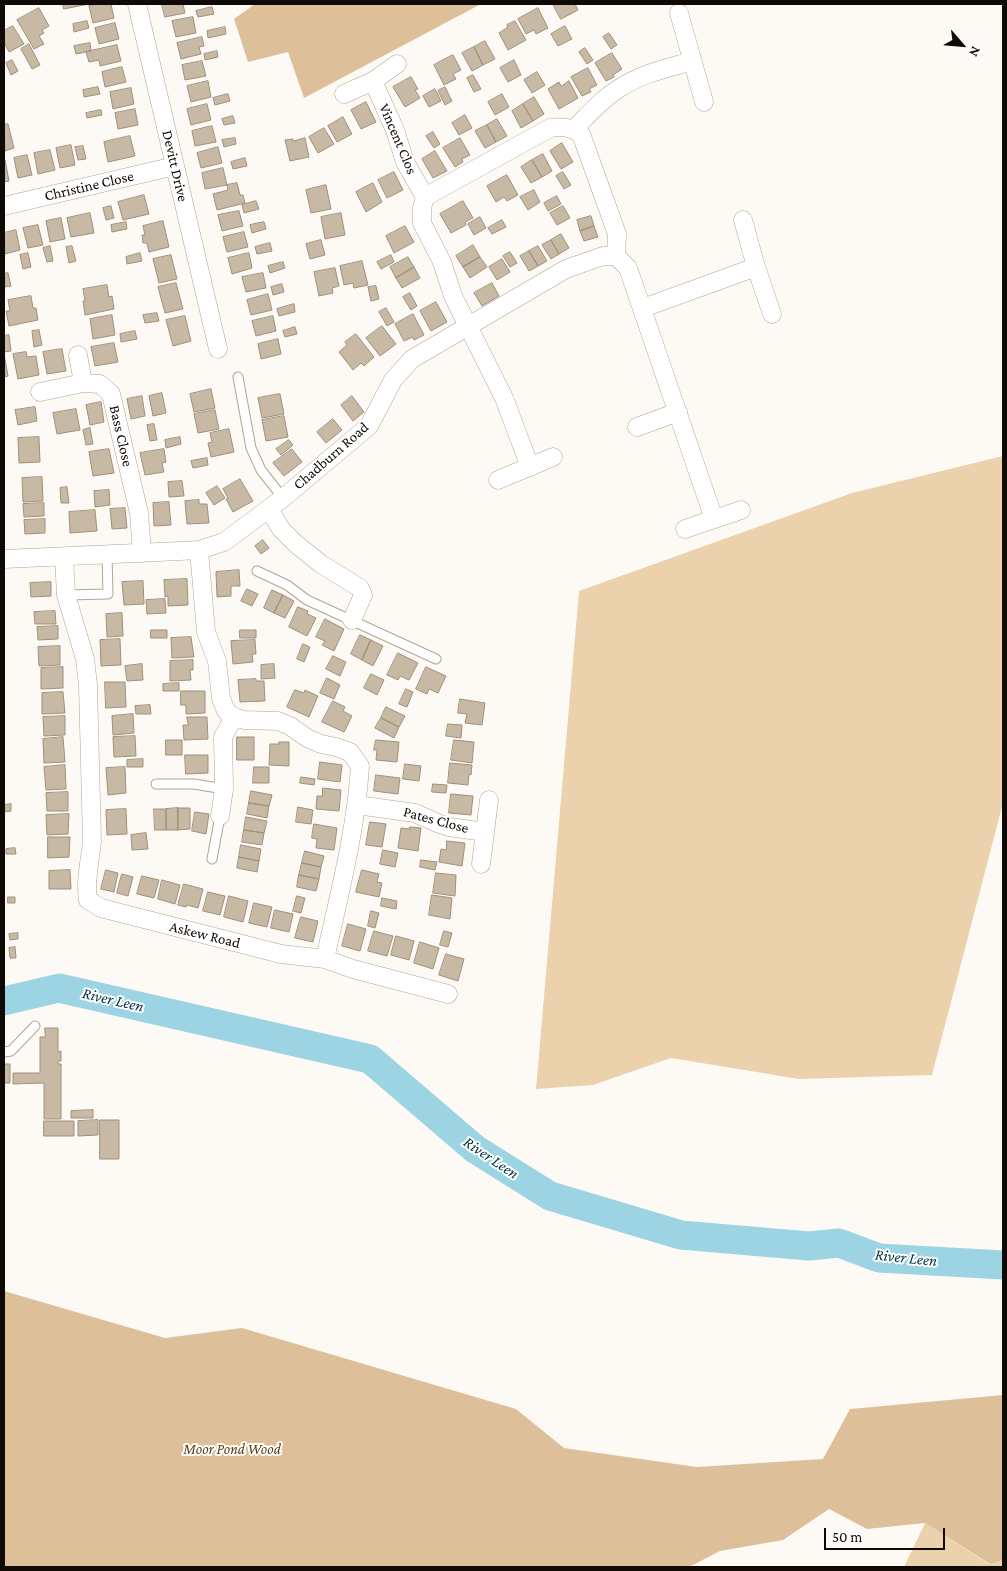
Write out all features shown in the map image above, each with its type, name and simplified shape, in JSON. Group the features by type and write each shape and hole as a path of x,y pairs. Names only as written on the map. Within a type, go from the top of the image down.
{"street":[{"name":"Devitt Drive","path":"136,4 175,166 221,326 218,349"},
{"path":"679,13 704,102"},
{"path":"574,129 600,102 622,86 645,75 692,61"},
{"path":"344,94 373,81 397,64"},
{"name":"Vincent Clos","path":"373,81 395,130 405,162 425,197"},
{"path":"530,467 504,398 453,296 442,262 422,223 422,208 425,197 550,128 561,126 574,129 581,134 617,234 616,256 628,268 643,308 714,519"},
{"name":"Christine Close","path":"4,206 175,166"},
{"path":"743,220 772,314"},
{"name":"Chadburn Road","path":"4,559 199,550 224,542 276,503 369,426 393,380 412,359 566,268 603,256 616,256"},
{"path":"643,308 756,267"},
{"path":"78,354 84,383"},
{"name":"Bass Close","path":"40,392 84,383 100,384 111,394 139,513 142,553"},
{"path":"637,427 678,412"},
{"path":"498,480 553,457"},
{"path":"276,503 281,529 296,544 322,564 360,588 363,595 352,620"},
{"path":"685,528 741,510"},
{"path":"199,550 206,632 217,661 221,698 226,711 234,717 244,720 278,721 290,726 307,738 350,752 360,766 357,805 325,959"},
{"path":"64,556 66,595"},
{"name":"Askew Road","path":"66,595 85,659 88,685 92,841 86,885 88,900 101,908 281,954 325,959 353,969 448,994"},
{"path":"220,816 224,789 223,737 234,717"},
{"path":"481,864 489,800"},
{"name":"Pates Close","path":"357,805 415,813 449,827 485,832"}],"lane":[{"path":"238,377 252,448 276,503"},
{"path":"66,595 108,594 107,555"},
{"path":"257,571 287,585 307,600 436,659"},
{"path":"156,784 194,784 224,789"},
{"path":"212,860 220,816"},
{"path":"4,1052 12,1051 35,1026"}],"shaded area":[{"path":"1003,456 1003,803 932,1075 799,1079 671,1058 593,1085 536,1089 579,591 852,493"},
{"path":"925,1523 989,1564 1003,1560 1003,1567 904,1567"}],"green space":[{"path":"255,4 481,4 304,98 288,52 248,62 234,19"},
{"name":"Moor Pond Wood","path":"4,1291 165,1338 242,1328 516,1409 564,1448 697,1467 823,1459 850,1409 1003,1395 1003,1560 990,1564 925,1523 867,1529 829,1509 783,1540 720,1551 689,1567 4,1567"}],"building":[{"path":"63,4 89,4 64,9"},
{"path":"111,4 114,18 93,23 89,6"},
{"path":"162,4 183,4 185,13 165,17"},
{"path":"553,4 575,4 578,10 561,19"},
{"path":"212,7 214,14 198,17 196,11"},
{"path":"39,8 49,26 42,30 44,33 39,36 44,44 34,49 17,20"},
{"path":"538,8 548,28 536,34 534,30 526,34 518,19"},
{"path":"193,17 196,33 176,37 172,21"},
{"path":"87,21 89,28 74,32 73,24"},
{"path":"515,21 526,40 508,50 499,33 508,27 507,25"},
{"path":"115,23 119,39 99,44 95,28"},
{"path":"13,26 24,44 9,52 4,42 4,31"},
{"path":"565,26 572,39 558,46 551,34"},
{"path":"225,27 226,34 208,38 207,31"},
{"path":"609,33 617,45 611,49 603,37"},
{"path":"202,37 204,46 199,47 201,54 181,59 177,43"},
{"path":"485,41 495,59 483,65 474,47"},
{"path":"90,43 91,51 76,54 74,46"},
{"path":"29,44 40,65 32,69 21,49"},
{"path":"117,45 121,61 100,66 99,60 89,62 86,52"},
{"path":"474,47 483,65 472,71 462,53"},
{"path":"585,48 593,60 587,64 579,52"},
{"path":"217,51 218,57 205,60 204,54"},
{"path":"612,53 622,69 613,75 614,77 606,81 595,63"},
{"path":"453,55 461,70 453,74 456,79 444,85 434,65"},
{"path":"12,60 18,71 11,75 6,63"},
{"path":"514,60 521,75 508,82 500,68"},
{"path":"202,61 206,76 185,80 182,65"},
{"path":"122,67 126,82 105,87 102,72"},
{"path":"588,68 597,85 589,89 591,92 582,96 571,77"},
{"path":"537,72 545,85 532,93 524,80"},
{"path":"473,75 481,89 474,92 467,78"},
{"path":"411,77 418,89 415,90 420,98 405,107 393,87"},
{"path":"208,81 211,97 191,102 187,86"},
{"path":"569,81 578,98 559,109 548,89 559,82 561,86"},
{"path":"98,87 100,94 84,97 83,90"},
{"path":"445,87 452,101 445,105 438,91"},
{"path":"131,88 134,104 113,109 110,92"},
{"path":"435,89 441,101 429,107 423,96"},
{"path":"228,94 230,101 215,105 213,98"},
{"path":"502,94 509,107 495,115 488,102"},
{"path":"534,97 544,114 533,121 523,104"},
{"path":"366,102 376,122 361,129 351,110"},
{"path":"207,104 211,120 191,125 187,109"},
{"path":"523,104 533,121 521,128 512,111"},
{"path":"135,109 138,125 118,129 115,113"},
{"path":"101,110 102,115 87,118 86,113"},
{"path":"465,115 472,128 459,135 452,123"},
{"path":"233,116 235,123 224,125 222,119"},
{"path":"343,117 352,134 337,142 328,126"},
{"path":"497,119 507,136 496,142 487,125"},
{"path":"8,124 14,148 5,151 4,125"},
{"path":"487,125 496,142 485,148 475,131"},
{"path":"212,126 216,142 195,146 192,131"},
{"path":"324,128 334,144 318,153 309,137"},
{"path":"433,132 440,144 434,148 426,136"},
{"path":"130,136 135,156 108,162 104,142"},
{"path":"235,138 236,144 224,147 222,140"},
{"path":"305,138 309,157 290,161 285,140 293,139 293,141"},
{"path":"460,138 470,155 462,159 463,162 455,167 443,148"},
{"path":"562,143 573,162 561,169 550,151"},
{"path":"71,145 75,165 60,168 56,148"},
{"path":"83,146 86,159 78,160 75,147"},
{"path":"218,147 222,163 201,168 197,153"},
{"path":"50,150 55,170 38,174 34,153"},
{"path":"435,151 447,171 433,178 422,159"},
{"path":"543,154 552,171 542,177 532,160"},
{"path":"27,155 32,175 18,178 14,158"},
{"path":"245,158 247,166 233,169 231,162"},
{"path":"4,160 9,181 4,182"},
{"path":"532,160 542,177 531,183 521,167"},
{"path":"223,168 227,185 205,189 202,173"},
{"path":"394,172 403,190 387,198 378,180"},
{"path":"563,172 571,185 564,189 556,176"},
{"path":"507,175 518,195 507,201 504,197 496,202 487,186"},
{"path":"237,183 240,195 243,195 245,203 217,210 213,194 228,190 227,185"},
{"path":"373,183 382,202 366,212 356,192"},
{"path":"326,185 331,209 311,213 306,190"},
{"path":"534,190 540,202 528,210 520,197"},
{"path":"144,195 149,214 123,220 118,202"},
{"path":"557,196 561,204 548,211 544,203"},
{"path":"256,201 259,209 244,213 242,205"},
{"path":"463,201 473,218 465,222 466,225 451,233 440,214"},
{"path":"111,206 114,218 106,220 103,208"},
{"path":"563,206 570,218 557,225 550,213"},
{"path":"239,211 243,226 222,231 218,215"},
{"path":"90,213 94,233 71,237 67,218"},
{"path":"341,213 345,235 325,239 321,217"},
{"path":"591,216 594,226 580,231 577,220"},
{"path":"480,217 486,228 474,235 468,224"},
{"path":"61,218 65,239 50,242 46,221"},
{"path":"502,220 506,227 492,234 488,228"},
{"path":"163,221 169,247 149,252 147,243 143,243 142,235 145,235 143,226"},
{"path":"126,222 127,229 112,232 111,225"},
{"path":"264,222 266,229 252,233 250,225"},
{"path":"38,225 43,245 28,248 23,228"},
{"path":"405,226 414,242 394,253 386,236"},
{"path":"594,226 598,237 584,241 580,231"},
{"path":"16,230 20,250 5,254 4,233"},
{"path":"244,232 248,247 227,252 223,237"},
{"path":"561,234 569,248 559,254 551,240"},
{"path":"321,240 325,255 310,259 306,244"},
{"path":"551,240 559,254 551,259 542,245"},
{"path":"270,243 272,251 257,254 255,247"},
{"path":"473,245 480,257 463,267 456,256"},
{"path":"50,246 53,261 47,262 43,248"},
{"path":"72,246 76,261 69,263 66,247"},
{"path":"538,246 547,261 538,266 529,251"},
{"path":"529,251 538,266 529,271 520,256"},
{"path":"510,252 517,263 510,267 503,256"},
{"path":"28,253 31,267 23,269 20,255"},
{"path":"140,253 142,261 127,264 126,257"},
{"path":"249,253 252,268 232,274 228,258"},
{"path":"171,255 177,279 159,283 153,259"},
{"path":"391,255 394,262 381,269 377,262"},
{"path":"408,257 414,267 396,278 390,267"},
{"path":"480,257 487,267 470,278 463,267"},
{"path":"502,259 510,272 497,280 489,267"},
{"path":"362,261 368,285 354,288 353,283 344,285 340,266"},
{"path":"283,262 285,268 270,273 268,266"},
{"path":"414,267 420,278 402,288 396,278"},
{"path":"335,268 339,286 332,288 333,293 319,296 314,272"},
{"path":"8,273 11,286 5,287 4,274"},
{"path":"263,273 266,288 246,292 242,277"},
{"path":"176,283 183,309 165,313 158,287"},
{"path":"492,283 499,296 482,306 474,293"},
{"path":"282,284 284,292 273,295 271,287"},
{"path":"107,285 109,297 112,296 114,309 85,315 83,289"},
{"path":"376,286 379,299 371,301 368,287"},
{"path":"410,293 417,306 411,310 403,297"},
{"path":"268,294 272,310 251,315 247,300"},
{"path":"31,296 38,320 9,326 6,311 10,311 8,300"},
{"path":"436,302 447,322 431,331 420,311"},
{"path":"294,304 295,312 279,316 277,309"},
{"path":"386,308 394,322 387,326 379,312"},
{"path":"157,313 159,321 145,323 143,315"},
{"path":"413,314 424,335 414,340 413,337 404,341 395,324"},
{"path":"112,315 115,335 93,339 90,319"},
{"path":"185,316 191,341 173,346 166,320"},
{"path":"273,316 276,331 256,336 252,321"},
{"path":"382,326 396,344 380,356 366,338"},
{"path":"295,327 297,334 285,337 283,331"},
{"path":"39,330 42,345 34,347 32,331"},
{"path":"135,331 137,339 121,342 120,334"},
{"path":"356,334 374,357 364,366 361,363 353,370 339,352 347,345 345,342"},
{"path":"9,335 11,351 4,352 4,336"},
{"path":"278,339 281,354 261,359 258,344"},
{"path":"114,343 118,362 95,366 91,347"},
{"path":"62,349 66,371 47,374 43,352"},
{"path":"26,352 27,357 36,356 39,375 18,379 13,354"},
{"path":"4,354 8,376 4,377"},
{"path":"211,389 215,408 194,412 190,394"},
{"path":"162,393 166,413 153,416 149,396"},
{"path":"280,394 284,414 262,418 258,398"},
{"path":"142,396 145,416 131,419 127,399"},
{"path":"352,396 364,412 353,421 341,405"},
{"path":"101,402 104,422 90,425 86,405"},
{"path":"35,407 37,421 18,425 15,410"},
{"path":"76,409 80,430 57,434 53,413"},
{"path":"215,410 219,429 198,433 194,414"},
{"path":"284,416 288,437 266,441 262,420"},
{"path":"333,419 342,430 326,443 317,432"},
{"path":"154,424 157,440 150,441 147,425"},
{"path":"90,428 93,444 86,445 83,430"},
{"path":"229,429 234,452 211,457 208,443 212,442 210,433"},
{"path":"39,437 40,462 19,463 18,438"},
{"path":"180,437 181,444 166,448 165,440"},
{"path":"289,440 293,445 281,455 276,449"},
{"path":"109,449 114,473 93,476 89,452"},
{"path":"164,449 166,462 162,463 164,472 145,475 140,453"},
{"path":"292,449 302,462 284,476 273,463"},
{"path":"207,458 208,465 193,468 191,461"},
{"path":"42,477 43,501 23,502 22,478"},
{"path":"240,479 253,501 233,512 223,489"},
{"path":"182,481 184,496 169,497 168,482"},
{"path":"217,486 225,498 214,505 206,493"},
{"path":"67,487 69,503 61,503 60,488"},
{"path":"109,490 110,505 95,507 94,491"},
{"path":"199,500 199,504 207,504 209,523 187,524 185,501"},
{"path":"169,502 171,525 154,526 153,503"},
{"path":"44,503 44,516 24,517 23,504"},
{"path":"125,508 127,528 112,529 110,509"},
{"path":"95,510 97,531 70,533 69,512"},
{"path":"45,519 45,533 25,534 24,520"},
{"path":"263,540 269,548 261,554 255,546"},
{"path":"239,570 240,586 231,586 231,596 217,597 216,572"},
{"path":"187,579 188,605 168,606 168,596 165,597 164,580"},
{"path":"143,581 144,604 124,605 122,582"},
{"path":"51,582 51,596 31,597 30,583"},
{"path":"247,589 258,594 252,606 241,601"},
{"path":"272,590 283,595 274,613 264,608"},
{"path":"283,595 294,601 285,618 274,613"},
{"path":"165,599 166,613 147,614 146,600"},
{"path":"298,607 308,611 307,614 316,618 307,636 289,627"},
{"path":"55,611 56,624 35,624 34,612"},
{"path":"122,613 123,636 107,637 106,614"},
{"path":"325,619 344,629 334,651 322,645 325,641 316,637"},
{"path":"58,626 58,639 38,640 37,627"},
{"path":"151,630 167,630 167,638 151,638"},
{"path":"240,630 256,630 256,638 240,638"},
{"path":"360,635 371,640 362,660 351,654"},
{"path":"191,637 194,657 172,658 171,638"},
{"path":"120,639 121,665 101,666 100,640"},
{"path":"255,640 256,654 252,654 253,662 233,664 231,641"},
{"path":"371,640 383,646 373,666 362,660"},
{"path":"303,644 310,647 304,662 297,659"},
{"path":"60,646 60,665 39,666 38,647"},
{"path":"398,653 418,663 409,680 400,676 398,680 387,675"},
{"path":"333,656 346,662 340,676 326,669"},
{"path":"193,660 193,670 190,670 191,680 170,681 170,661"},
{"path":"142,664 143,680 127,681 125,666"},
{"path":"274,664 275,678 261,679 261,665"},
{"path":"63,667 63,688 41,689 41,668"},
{"path":"426,667 446,676 438,693 429,689 427,694 416,689"},
{"path":"371,674 384,680 377,695 364,688"},
{"path":"327,678 340,685 334,699 320,693"},
{"path":"256,679 256,681 264,681 265,701 240,702 238,680"},
{"path":"105,682 125,682 126,707 106,708"},
{"path":"179,683 179,691 163,691 163,684"},
{"path":"406,689 413,692 407,707 399,704"},
{"path":"295,690 304,693 305,690 318,696 309,717 287,707"},
{"path":"181,691 205,691 205,713 186,714 186,705 181,705"},
{"path":"63,692 65,713 42,714 42,693"},
{"path":"460,699 485,703 482,725 465,723 467,714 458,713"},
{"path":"333,701 345,707 343,711 352,716 344,732 322,722"},
{"path":"150,705 151,714 136,714 135,706"},
{"path":"386,707 405,716 399,727 381,718"},
{"path":"133,714 134,733 113,735 112,716"},
{"path":"65,716 65,735 44,736 43,717"},
{"path":"187,717 207,717 208,739 184,740 183,725 188,725"},
{"path":"381,718 399,727 394,738 375,728"},
{"path":"448,724 462,725 461,738 446,736"},
{"path":"135,736 136,756 114,757 113,737"},
{"path":"63,737 65,762 44,763 43,739"},
{"path":"237,737 254,737 254,760 237,760"},
{"path":"166,740 182,740 182,755 166,755"},
{"path":"376,740 399,742 397,762 376,760 377,750 374,750"},
{"path":"454,740 474,742 472,763 451,760"},
{"path":"279,742 289,742 289,766 269,765 270,744 279,744"},
{"path":"185,755 208,755 208,773 186,774"},
{"path":"143,759 143,767 127,767 127,760"},
{"path":"320,762 342,765 340,782 318,779"},
{"path":"450,763 472,765 468,785 448,783"},
{"path":"405,764 421,766 419,781 403,779"},
{"path":"65,765 66,789 46,790 44,767"},
{"path":"125,767 126,793 108,795 106,768"},
{"path":"254,767 269,767 269,783 253,783"},
{"path":"376,775 400,778 398,794 374,791"},
{"path":"301,777 315,779 314,785 300,783"},
{"path":"433,784 447,785 446,793 432,792"},
{"path":"323,788 341,790 339,811 316,809 317,796 322,796"},
{"path":"251,791 272,795 269,806 249,803"},
{"path":"68,792 68,811 47,811 46,793"},
{"path":"451,794 473,796 471,815 449,813"},
{"path":"249,803 269,806 267,818 247,814"},
{"path":"11,804 11,811 4,812 4,805"},
{"path":"298,807 313,810 311,824 296,822"},
{"path":"178,808 190,808 190,829 178,830"},
{"path":"178,808 178,830 166,830 166,809"},
{"path":"126,809 127,834 107,835 106,810"},
{"path":"154,809 166,809 166,830 155,830"},
{"path":"195,812 209,814 206,834 192,831"},
{"path":"69,814 68,834 47,835 46,815"},
{"path":"246,817 267,821 264,833 244,830"},
{"path":"370,822 386,824 382,847 366,845"},
{"path":"314,824 337,828 334,850 316,848 317,839 312,838"},
{"path":"410,827 421,828 418,851 398,848 401,828 410,829"},
{"path":"244,830 264,833 262,845 242,842"},
{"path":"146,833 148,849 132,850 131,835"},
{"path":"48,837 70,837 69,857 48,858"},
{"path":"447,841 465,843 462,866 439,862 441,849 446,850"},
{"path":"241,845 261,849 259,861 239,857"},
{"path":"15,848 16,854 6,854 6,849"},
{"path":"383,850 398,853 395,867 380,864"},
{"path":"305,851 324,856 321,867 302,863"},
{"path":"239,857 259,861 257,872 237,868"},
{"path":"421,860 437,862 435,870 420,867"},
{"path":"302,863 321,867 319,879 299,875"},
{"path":"70,870 71,889 49,889 49,871"},
{"path":"106,870 118,873 114,892 101,889"},
{"path":"362,870 379,874 377,882 382,883 379,897 356,892"},
{"path":"436,873 456,875 455,896 433,893"},
{"path":"122,874 133,877 128,896 117,893"},
{"path":"299,875 319,879 316,891 297,887"},
{"path":"142,876 159,880 154,898 137,894"},
{"path":"162,880 180,885 175,904 158,899"},
{"path":"184,884 203,889 198,908 178,905"},
{"path":"208,892 225,896 220,915 203,911"},
{"path":"432,895 452,898 450,919 429,915"},
{"path":"229,896 248,901 243,922 224,917"},
{"path":"297,896 305,898 301,913 293,911"},
{"path":"8,897 15,897 15,903 8,903"},
{"path":"382,898 397,901 396,909 381,906"},
{"path":"254,903 272,907 267,927 249,923"},
{"path":"275,910 293,914 289,932 271,928"},
{"path":"371,911 379,913 375,928 368,926"},
{"path":"301,917 318,921 313,942 295,938"},
{"path":"348,924 366,929 360,951 342,946"},
{"path":"374,931 393,936 387,956 368,951"},
{"path":"444,931 452,933 448,947 440,945"},
{"path":"18,933 18,939 10,940 9,934"},
{"path":"396,936 414,941 409,960 391,955"},
{"path":"420,942 439,948 433,969 414,963"},
{"path":"15,947 16,958 10,958 9,948"},
{"path":"446,954 464,959 458,981 439,975"},
{"path":"45,1028 58,1028 58,1052 61,1051 61,1061 58,1061 58,1064 61,1064 61,1119 44,1119 44,1083 13,1084 13,1073 40,1073 40,1037 45,1037"},
{"path":"4,1064 10,1064 10,1083 4,1083"},
{"path":"93,1110 93,1118 71,1118 71,1111"},
{"path":"98,1120 98,1135 78,1136 78,1121"},
{"path":"100,1120 119,1120 119,1159 100,1159"},
{"path":"44,1121 74,1121 74,1136 44,1136"}],"waterway":[{"name":"River Leen","path":"4,1001 59,988 370,1059 475,1149 550,1196 681,1235 809,1246 839,1243 879,1258 1003,1265"}]}
